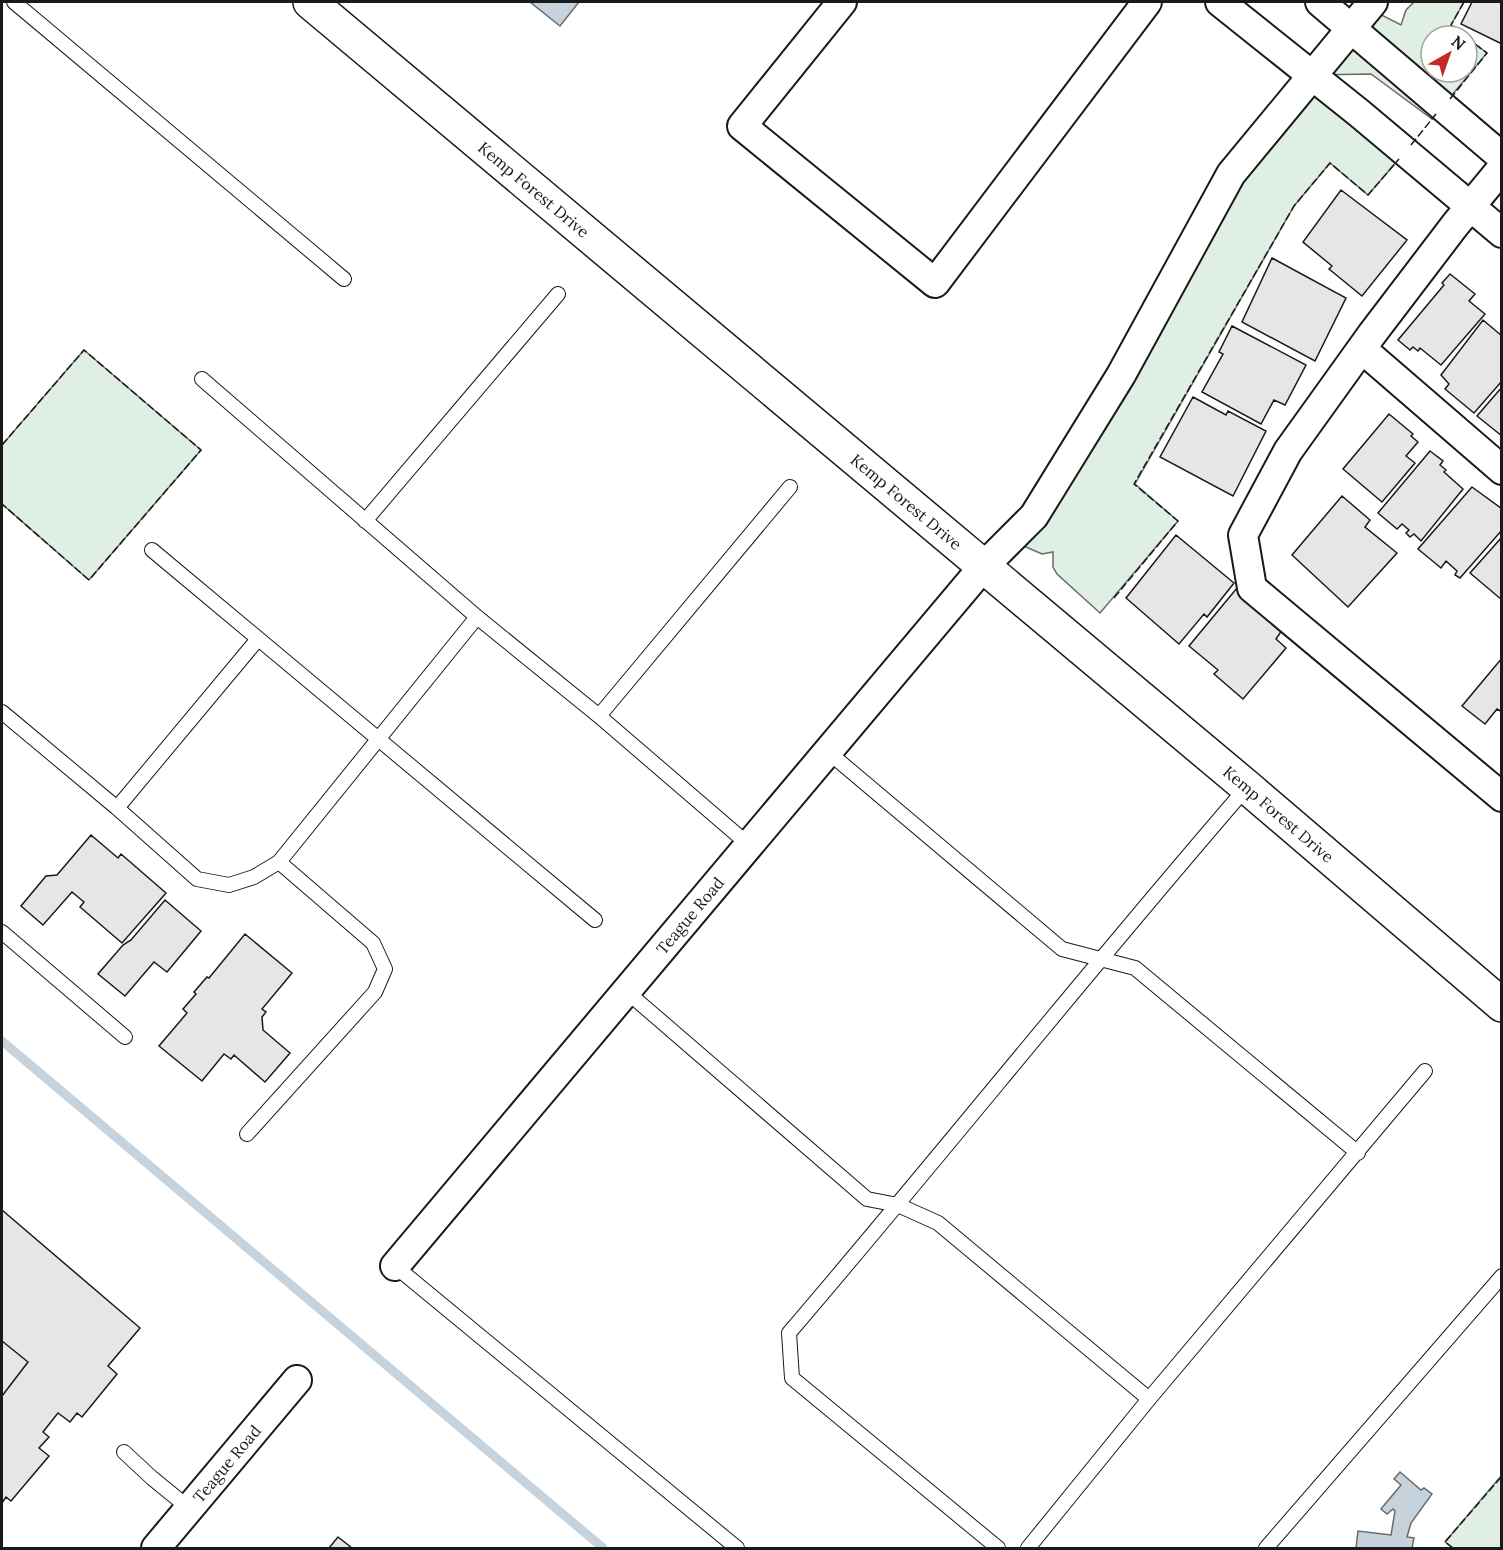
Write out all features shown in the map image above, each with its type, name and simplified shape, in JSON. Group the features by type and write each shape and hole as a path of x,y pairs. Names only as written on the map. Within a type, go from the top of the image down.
{"street":[{"name":"Kemp Forest Drive","path":"310,2 1246,787 1502,1005"},
{"path":"842,2 742,126 935,283 1147,2"},
{"path":"1220,2 1312,74 1502,233"},
{"path":"1320,2 1502,157"},
{"name":"Teague Road","path":"395,1266 983,567 1034,516 1121,375 1231,174 1373,2"},
{"path":"1502,168 1362,349 1288,451 1243,535 1252,588 1502,797"},
{"path":"1362,349 1502,470"},
{"name":"Teague Road","path":"156,1548 297,1380"}],"lane":[{"path":"14,2 344,279"},
{"path":"365,521 558,294"},
{"path":"202,379 477,617 599,716 749,845"},
{"path":"599,716 790,487"},
{"path":"152,550 595,920"},
{"path":"2,712 117,808 197,879 229,885 254,877 279,862 477,617"},
{"path":"117,808 258,639"},
{"path":"827,751 1062,949 1135,968 1358,1153"},
{"path":"998,1548 792,1378 789,1334 1246,787"},
{"path":"247,1134 375,992 385,969 373,943 279,862"},
{"path":"2,932 125,1038"},
{"path":"626,991 867,1199 898,1205 938,1223 1149,1399"},
{"path":"1028,1548 1149,1399 1425,1071"},
{"path":"395,1266 737,1548"},
{"path":"1266,1548 1500,1279"},
{"path":"124,1452 189,1509"}],"green space":[{"path":"1414,2 1464,2 1452,24 1419,24 1419,84 1461,84 1432,119 1371,74 1313,75 1405,152 1368,195 1330,163 1294,206 1135,484 1178,521 1100,613 1057,574 1053,567 1053,552 1042,554 1010,540 1231,174 1368,8 1401,25 1406,10"},
{"path":"1479,47 1487,53 1479,63"},
{"path":"84,350 201,450 89,580 2,504 2,445"},
{"path":"1501,1476 1501,1548 1453,1548 1445,1542"}],"shaded area":[{"path":"530,2 579,2 560,26"},
{"path":"1400,1472 1421,1490 1424,1488 1432,1494 1411,1523 1407,1537 1414,1538 1412,1548 1356,1548 1358,1531 1391,1535 1395,1511 1393,1509 1387,1514 1381,1509 1401,1485 1394,1479"}],"building":[{"path":"1472,2 1502,2 1502,44 1479,33 1479,24 1461,24"},
{"path":"1341,190 1407,240 1362,296 1329,269 1332,266 1303,242"},
{"path":"1272,258 1346,298 1315,361 1242,322"},
{"path":"1450,274 1475,294 1469,301 1485,314 1441,365 1420,348 1418,351 1413,347 1410,350 1398,340 1444,285 1442,283"},
{"path":"1483,320 1502,336 1502,381 1474,413 1445,389 1449,384 1441,375"},
{"path":"1232,326 1306,365 1285,405 1274,400 1261,424 1202,392 1223,354 1219,352"},
{"path":"1502,387 1502,436 1477,416"},
{"path":"1193,397 1226,415 1228,411 1266,431 1233,496 1160,457"},
{"path":"1389,414 1413,434 1411,436 1418,442 1406,456 1415,463 1382,502 1343,469"},
{"path":"1430,451 1443,461 1440,465 1446,470 1444,472 1463,489 1421,541 1414,534 1410,537 1406,533 1409,530 1402,524 1397,529 1378,513"},
{"path":"1472,487 1502,509 1502,530 1460,578 1455,575 1457,571 1446,561 1441,568 1418,549"},
{"path":"1342,496 1370,520 1365,527 1397,553 1348,607 1292,555"},
{"path":"1176,535 1234,583 1207,617 1204,614 1179,644 1126,598"},
{"path":"1502,537 1502,600 1470,573"},
{"path":"1237,588 1285,626 1276,639 1286,648 1243,699 1214,674 1218,670 1189,646"},
{"path":"1502,658 1502,712 1497,709 1485,724 1462,706"},
{"path":"91,835 118,858 121,854 166,893 122,943 80,907 84,902 72,892 43,925 21,906 46,876 57,875"},
{"path":"165,900 201,931 167,972 154,962 125,996 98,974"},
{"path":"245,934 292,973 262,1009 266,1012 262,1017 263,1030 290,1053 265,1082 234,1055 231,1059 224,1054 202,1081 159,1046 187,1013 183,1009 196,994 194,992 207,977 209,978"},
{"path":"2,1210 140,1328 108,1366 117,1374 82,1417 77,1413 70,1422 58,1413 43,1432 49,1437 39,1448 49,1456 11,1501 6,1497 2,1503 2,1396 28,1362 2,1341"},
{"path":"2,1341 28,1362 2,1396"},
{"path":"338,1537 352,1548 329,1548"}],"waterway":[{"path":"2,1041 603,1548"}],"fence":[{"path":"1452,24 1464,2"},
{"path":"1479,47 1487,53 1479,63"},
{"path":"1450,99 1462,84"},
{"path":"1411,145 1436,114"},
{"path":"1114,598 1178,521 1134,484 1294,206 1330,163 1368,195 1399,159"},
{"path":"2,445 84,350 201,450 89,580 2,504"},
{"path":"1453,1548 1445,1542 1502,1476"}]}
